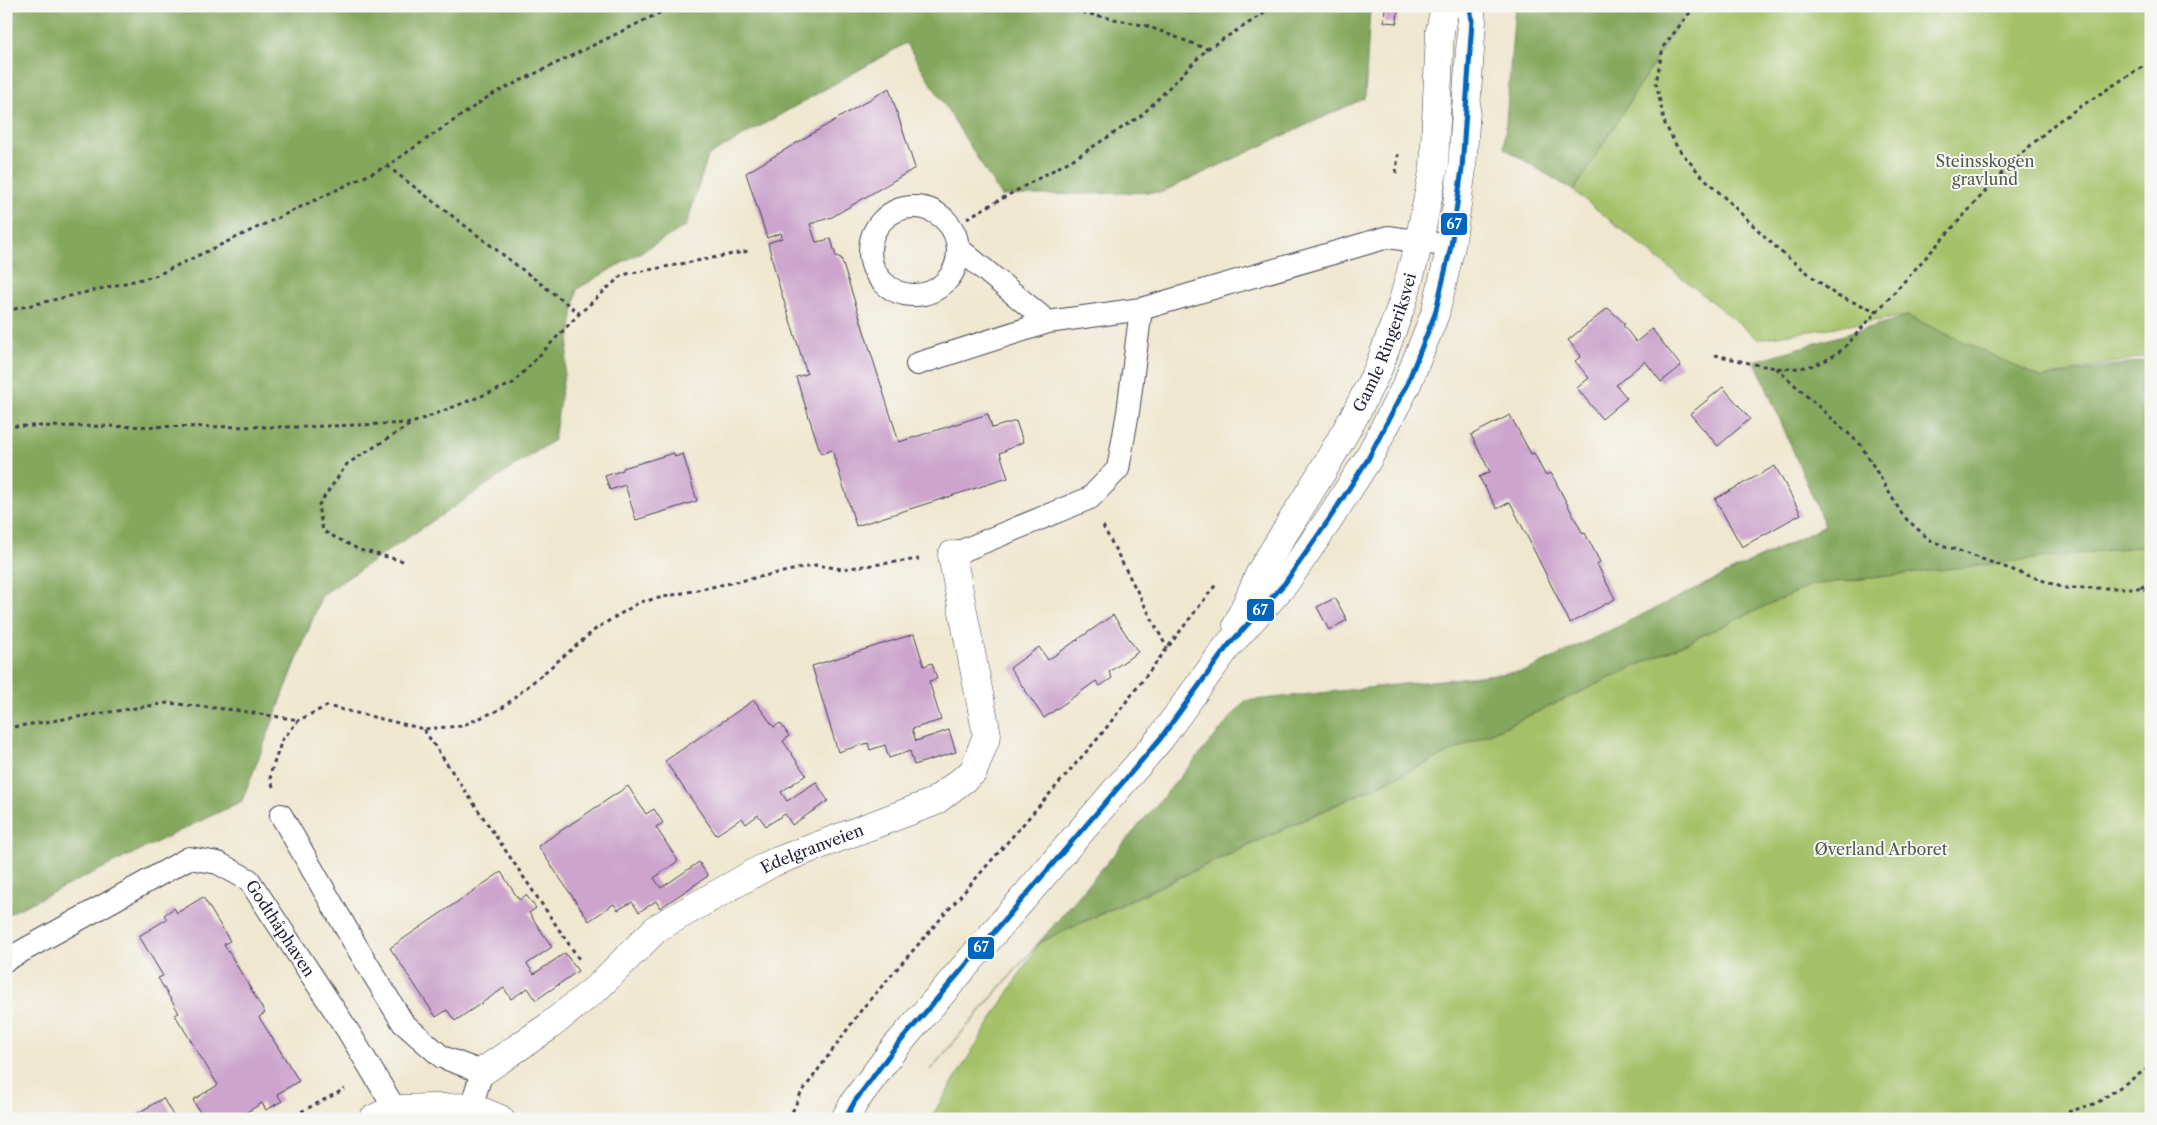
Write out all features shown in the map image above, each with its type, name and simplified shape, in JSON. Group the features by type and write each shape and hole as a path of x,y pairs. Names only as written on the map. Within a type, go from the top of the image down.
{"main road":[{"name":"Gamle Ringeriksvei","path":"1227,648 1261,570 1355,415 1378,368 1403,302 1420,242 1434,166 1440,31 1445,6"},
{"name":"Gamle Ringeriksvei","path":"844,1119 893,1050 1160,739 1227,648 1285,583 1368,459 1408,384 1435,314 1450,246 1462,169 1472,21 1470,6"},
{"name":"Edelgranveien","path":"482,1072 548,1027 598,987 657,928 772,863 934,802 973,772 986,735 952,555"},
{"path":"384,1114 471,1107 500,1119"}],"lane":[{"path":"917,364 1048,322 1141,309 1388,237 1450,246"},
{"path":"954,238 1048,322"},
{"path":"952,555 1090,498 1118,470 1128,412 1141,309"},
{"path":"281,815 403,1024 442,1057 482,1072 471,1107"},
{"name":"Godthåphaven","path":"6,960 189,858 218,863 249,880 375,1074 384,1114"}],"path":[{"path":"6,311 155,276 387,166 491,95 674,6"},
{"path":"1051,6 1147,26 1206,49"},
{"path":"954,238 1142,115 1206,49 1276,6"},
{"path":"1695,6 1663,47 1656,83 1665,124 1677,147 1699,173 1781,252 1837,296 1877,311"},
{"path":"1715,355 1776,368 1789,368 1820,362 1842,350 2012,162 2057,122 2140,68 2151,63"},
{"path":"387,166 579,314"},
{"path":"403,561 360,550 323,531 318,506 347,464 412,424 512,384 579,314 622,275 749,251"},
{"path":"1776,368 1861,445 1903,516 1931,541 2064,588 2141,588 2151,592"},
{"path":"6,426 300,427 412,424"},
{"path":"1090,498 1111,545 1167,648"},
{"path":"281,815 270,775 282,740 299,720 327,706 424,729 461,726 501,709 597,628 640,602 816,565 842,569 952,555"},
{"path":"788,1119 800,1095 862,1009 1100,736 1222,577"},
{"path":"2141,588 2151,580"},
{"path":"6,728 168,703 234,710 299,720"},
{"path":"424,729 598,987"},
{"path":"2045,1119 2098,1103 2151,1066"},
{"path":"287,1119 375,1074"}],"green space":[{"path":"6,6 1370,6 1365,98 1162,192 1001,196 906,43 708,156 686,226 577,289 554,440 322,595 242,801 6,915"},
{"path":"1515,6 1689,6 1574,191 1504,148"},
{"name":"Steinsskogen gravlund","path":"1689,6 2151,6 2151,355 2041,378 1908,316 1758,339 1574,191"},
{"path":"1908,316 2041,378 2151,359 2151,545 1811,585 1039,942 1245,701 1526,671 1825,526 1755,361"},
{"name":"Øverland Arboret","path":"2151,545 2151,1119 930,1119 1039,943 1811,585"}],"building":[{"path":"1385,6 1398,6 1397,23 1384,22"},
{"path":"889,88 915,168 832,217 810,224 816,242 831,239 836,256 841,258 899,442 988,414 992,428 1016,421 1023,442 1000,453 1008,478 856,526 832,450 821,454 796,377 807,374 777,279 768,243 782,238 781,233 767,238 746,173"},
{"path":"1608,308 1625,324 1623,325 1636,342 1652,329 1681,366 1661,382 1645,361 1616,385 1627,398 1602,419 1577,388 1589,378 1575,361 1581,356 1568,340"},
{"path":"1723,387 1750,419 1718,446 1690,414"},
{"path":"1510,415 1531,454 1534,453 1545,475 1551,473 1600,562 1597,564 1615,599 1570,623 1510,502 1497,509 1479,477 1490,472 1471,435"},
{"path":"674,453 675,457 683,454 697,501 636,520 625,485 610,490 605,476 623,470 623,468"},
{"path":"1775,466 1801,514 1742,547 1715,499"},
{"path":"1335,598 1347,620 1329,630 1317,607"},
{"path":"1113,615 1138,652 1109,672 1112,678 1100,686 1096,681 1044,718 1010,668 1039,647 1048,660"},
{"path":"914,634 924,666 932,663 937,679 929,681 941,720 912,729 916,741 949,730 956,752 914,765 910,751 889,758 885,745 870,750 868,743 838,752 812,666"},
{"path":"754,700 774,727 780,723 789,736 783,741 806,775 781,792 787,801 816,782 828,801 792,825 785,814 766,826 758,815 746,824 742,818 716,835 665,761"},
{"path":"628,786 646,814 654,809 663,823 656,827 678,861 654,878 661,888 699,862 708,876 660,908 656,901 639,912 632,902 618,910 614,904 589,921 538,846"},
{"path":"501,872 519,900 526,895 536,908 529,913 552,947 527,964 534,974 565,953 578,971 536,1000 528,988 511,999 504,988 455,1021 447,1010 436,1017 390,948"},
{"path":"203,897 230,941 224,944 265,1013 259,1017 299,1081 277,1094 282,1101 266,1110 262,1103 235,1119 215,1119 212,1113 203,1118 193,1100 218,1085 175,1015 179,1013 158,978 163,976 139,936 167,919 164,915 174,908 177,913"},
{"path":"163,1098 175,1119 129,1119"}],"transit line":[{"name":"67","path":"845,1119 855,1101 893,1050 1160,739 1227,647 1285,583 1368,459 1407,384 1435,314 1451,246 1462,169 1472,21 1470,6"}]}
